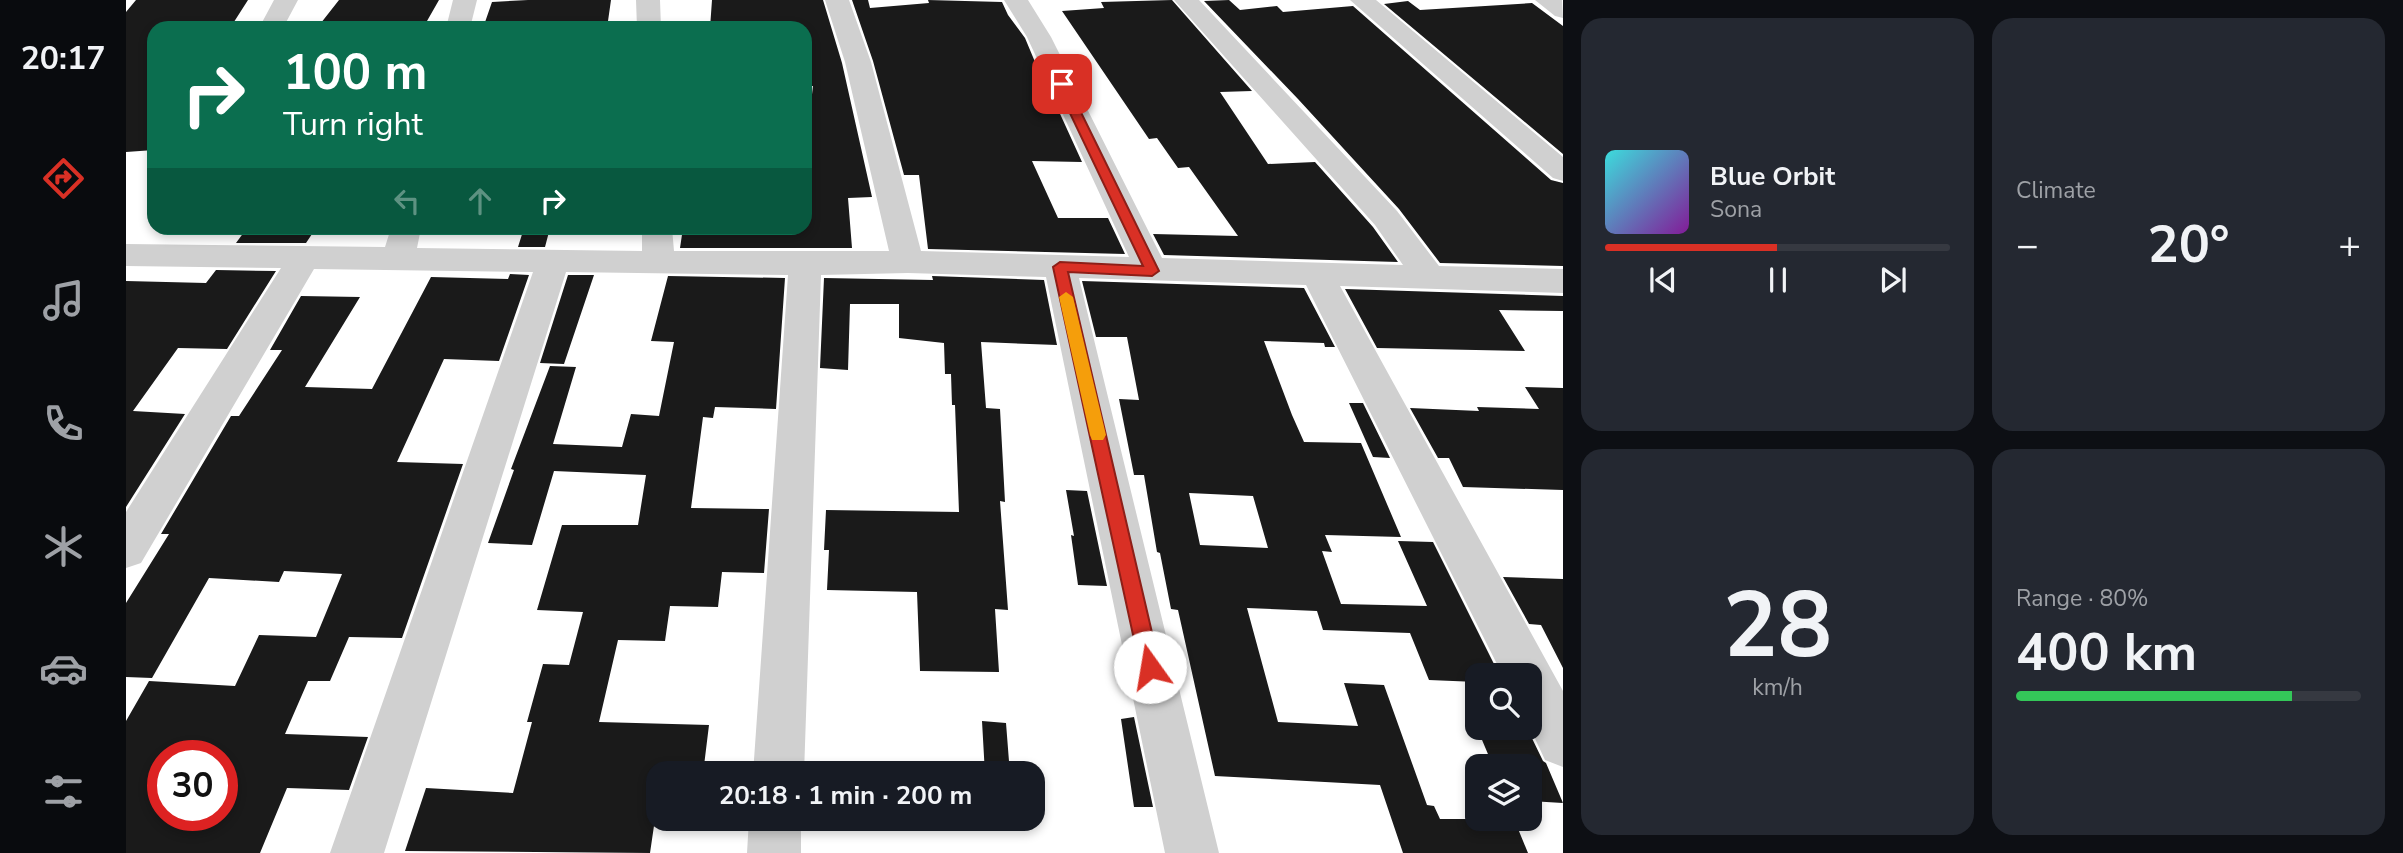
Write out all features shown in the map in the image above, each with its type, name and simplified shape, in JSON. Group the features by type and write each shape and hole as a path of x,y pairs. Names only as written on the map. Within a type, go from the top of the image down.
{"street":[{"path":"275,21 286,0"},
{"path":"460,21 465,0"},
{"path":"648,0 649,21"},
{"path":"837,0 858,62 908,262"},
{"path":"1016,0 1039,37 1152,271"},
{"path":"1186,0 1386,218 1430,278"},
{"path":"1362,0 1563,172"},
{"path":"1547,0 1563,11"},
{"path":"657,235 659,262"},
{"path":"145,246 305,257 402,243 553,260 805,264 908,262 1562,282"},
{"path":"126,549 305,257"},
{"path":"356,853 553,260"},
{"path":"779,761 805,264"},
{"path":"1060,267 1192,853"},
{"path":"1318,276 1522,663"},
{"path":"1542,702 1563,742"},
{"path":"774,853 775,831"}],"building":[{"path":"136,0 248,0 235,21 147,21 147,150 126,152 126,12"},
{"path":"339,0 439,0 427,21 322,21"},
{"path":"611,0 608,21 485,21 492,2"},
{"path":"712,0 823,0 842,63 872,197 848,198 852,248 680,248 682,235 812,235 812,21 710,21"},
{"path":"852,0 868,0 870,8 929,3 928,0 1002,2 1025,38 1053,105 1056,105 1082,162 1032,161 1058,218 1108,218 1125,254 928,249 919,175 904,175 873,61"},
{"path":"1172,0 1252,91 1220,92 1268,164 1315,162 1373,227 1398,262 1164,255 1153,234 1238,236 1189,167 1178,168 1157,138 1149,139 1062,11 1104,8 1101,2"},
{"path":"1229,0 1240,10 1277,6 1283,12 1353,6 1551,180 1563,183 1563,266 1440,263 1399,209 1204,1"},
{"path":"1408,1 1420,10 1532,3 1563,26 1563,154 1384,4"},
{"path":"242,235 311,235 306,243 236,243"},
{"path":"522,235 548,235 545,247 518,247"},
{"path":"216,270 276,271 227,349 178,348 133,411 185,414 126,507 126,281 206,283"},
{"path":"510,274 529,275 499,361 444,359 397,462 463,464 402,638 349,637 330,681 308,681 285,734 368,737 349,790 287,788 260,853 126,853 126,721 149,681 235,686 259,635 316,637 342,574 284,571 279,582 209,578 152,678 126,677 126,603 169,534 161,534 231,416 239,416 282,350 270,350 301,296 360,297 305,387 372,389 431,277 508,279"},
{"path":"568,275 594,275 564,364 540,363"},
{"path":"668,276 785,278 776,409 715,407 713,418 703,417 691,508 769,509 764,573 722,572 718,607 670,606 665,641 618,640 599,722 709,725 705,761 646,761 646,831 653,831 650,853 405,851 426,788 513,793 532,722 527,722 543,664 569,665 583,612 537,610 562,525 638,525 646,475 554,471 532,545 488,543 514,470 511,469 550,366 576,367 553,444 622,447 631,414 659,416 674,342 651,341"},
{"path":"932,276 1044,280 1057,345 981,342 986,408 1000,409 1005,502 1000,501 1008,610 995,609 999,672 920,671 917,592 827,590 829,550 824,550 826,510 959,512 955,405 952,405 951,374 945,374 944,343 899,338 899,304 850,304 848,370 820,368 824,278 933,280"},
{"path":"1082,281 1304,288 1335,347 1325,347 1324,343 1264,341 1292,415 1304,442 1361,443 1401,537 1325,535 1332,552 1322,551 1341,604 1427,606 1398,541 1433,542 1494,663 1465,663 1465,682 1429,680 1410,633 1323,630 1317,611 1247,608 1278,722 1358,726 1344,683 1384,685 1427,805 1434,806 1440,819 1465,819 1465,831 1519,831 1528,853 1403,853 1380,785 1215,776 1178,610 1171,609 1160,553 1157,552 1144,475 1134,475 1119,399 1139,400 1127,337 1096,337","holes":["1189,493 1253,496 1268,548 1200,545"]},
{"path":"1345,289 1563,296 1563,311 1499,310 1525,351 1377,348"},
{"path":"1525,387 1563,388 1563,490 1463,487 1449,458 1438,458 1410,408 1479,411 1477,407 1539,409"},
{"path":"1349,403 1363,403 1390,458 1373,457"},
{"path":"1066,490 1087,491 1107,586 1078,585 1071,535 1074,536"},
{"path":"1503,577 1563,579 1563,668 1541,625 1529,624"},
{"path":"1134,717 1153,807 1134,807 1121,719"},
{"path":"982,721 1006,723 1009,761 984,761"},
{"path":"1482,740 1533,740 1540,754 1488,754"},
{"path":"1542,759 1546,763 1563,803 1542,802"}],"slow traffic":[{"path":"1066,297 1098,435"}],"route":[{"path":"1062,84 1152,271 1060,267 1150,667"}]}
